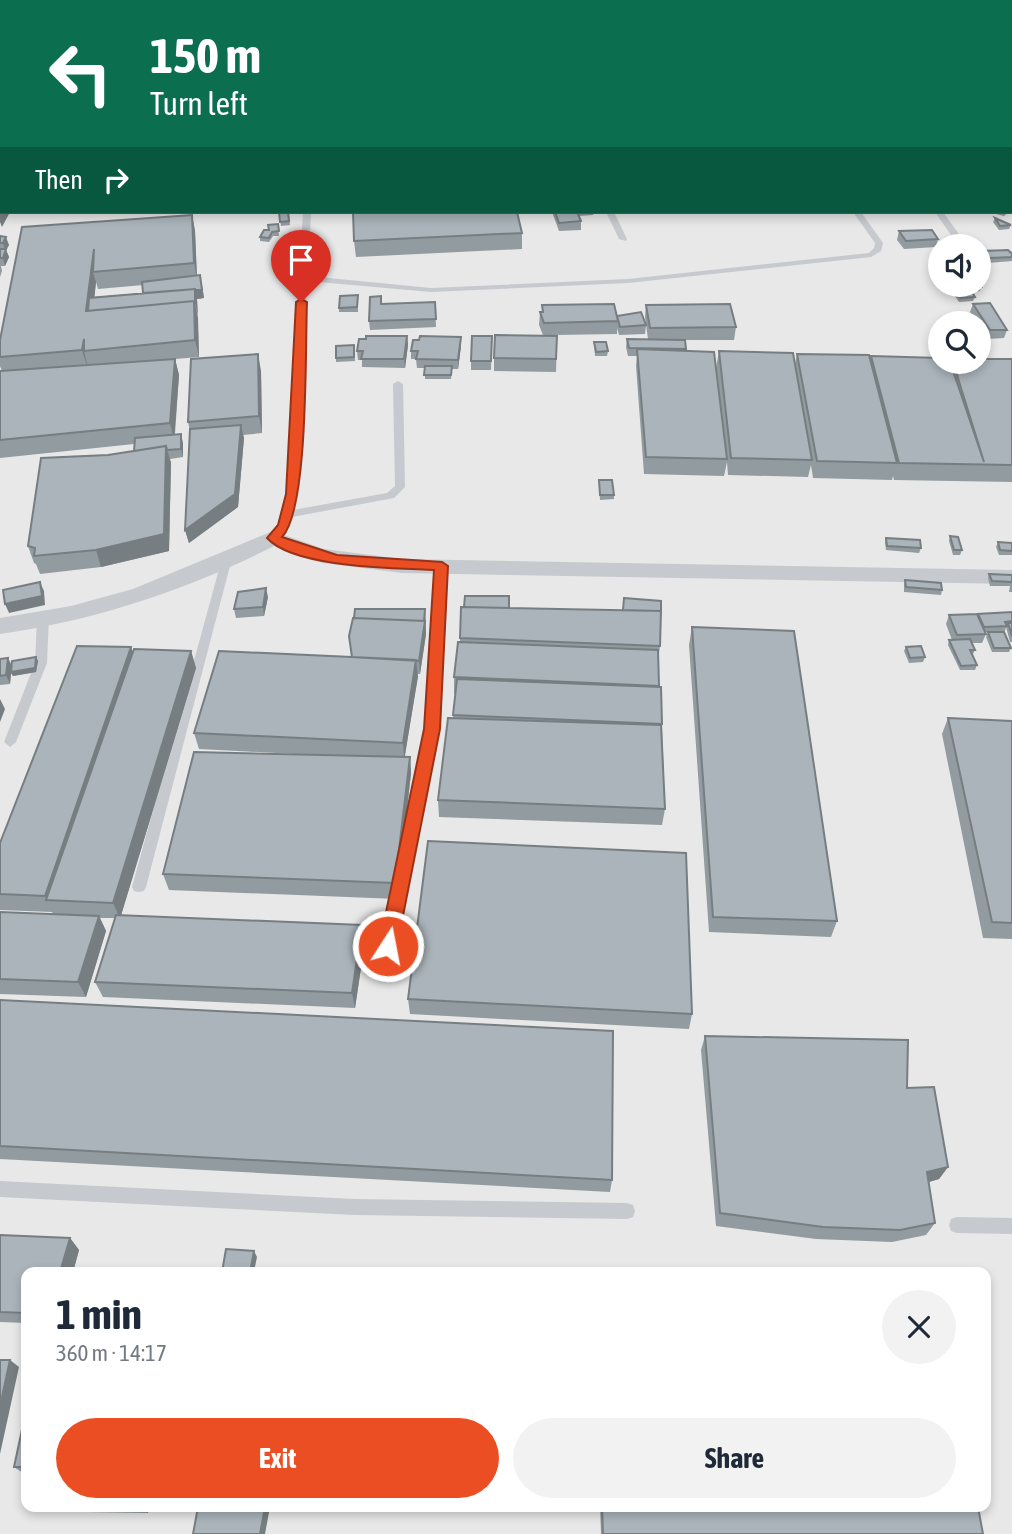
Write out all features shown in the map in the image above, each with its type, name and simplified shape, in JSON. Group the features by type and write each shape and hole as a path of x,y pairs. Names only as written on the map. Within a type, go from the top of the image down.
{"street":[{"path":"0,626 94,609 226,562 274,538 289,546 337,560 442,566 565,572 810,572 1012,578"}],"lane":[{"path":"274,538 284,527 289,514 295,463 307,214"},
{"path":"611,214 623,239"},
{"path":"302,278 373,286 457,289 628,281 871,255 878,249 879,243 858,214"},
{"path":"940,214 955,234"},
{"path":"991,252 1012,253"},
{"path":"289,514 390,496 400,487 398,384"},
{"path":"139,887 226,562"},
{"path":"388,946 432,729 442,566"},
{"path":"10,742 41,663 43,618"},
{"path":"0,1189 354,1207 627,1211"},
{"path":"957,1225 1012,1226"}],"shaded area":[{"path":"0,214 1012,214 1012,1534 0,1534"}],"building":[{"path":"279,214 288,214 289,221 280,222"},
{"path":"353,214 517,214 522,233 354,241"},
{"path":"556,214 578,214 581,221 559,223"},
{"path":"192,215 194,263 93,272 94,249 86,311 194,301 195,340 84,351 84,339 82,350 0,357 0,340 22,227"},
{"path":"995,218 1011,225 1000,226"},
{"path":"278,224 279,231 272,232 269,238 260,237 264,230 269,230 268,225"},
{"path":"932,230 935,234 928,234 928,240 906,241 899,231"},
{"path":"0,249 6,249 3,258 0,258"},
{"path":"1008,250 1012,257 991,258 991,251"},
{"path":"200,275 202,290 143,293 142,282"},
{"path":"195,289 195,303 88,311 89,298"},
{"path":"358,295 357,307 339,308 340,296"},
{"path":"381,296 381,304 435,302 436,319 369,321 370,297"},
{"path":"990,303 1007,330 991,330 991,311 978,311 973,304"},
{"path":"614,304 618,321 544,323 540,312 543,312 542,305"},
{"path":"730,304 736,327 650,328 646,305"},
{"path":"641,312 646,325 620,327 617,316"},
{"path":"495,335 557,336 556,359 494,358"},
{"path":"366,336 407,336 404,359 361,359 363,351 357,351 359,339 366,339"},
{"path":"420,336 461,337 458,360 416,359 418,351 411,351 413,340 419,340"},
{"path":"472,336 492,336 491,361 471,361"},
{"path":"627,339 685,340 686,349 629,348"},
{"path":"594,342 606,342 608,351 596,352"},
{"path":"354,345 354,357 336,358 336,346"},
{"path":"637,349 714,352 727,459 646,457"},
{"path":"719,351 793,353 812,460 731,458"},
{"path":"258,354 259,416 188,422 191,359"},
{"path":"797,354 869,355 897,463 817,461"},
{"path":"871,356 928,358 928,374 954,374 984,462 957,374 991,374 991,359 1012,359 1012,465 899,463"},
{"path":"175,359 170,423 0,440 0,371"},
{"path":"425,366 452,366 451,375 424,375"},
{"path":"241,425 235,494 185,530 190,429"},
{"path":"181,434 181,449 167,450 166,446 134,451 135,438"},
{"path":"166,446 164,534 96,550 34,556 35,548 28,546 41,458 108,455"},
{"path":"599,480 612,480 614,495 600,495"},
{"path":"950,536 958,537 962,550 954,550"},
{"path":"886,538 920,540 921,548 887,546"},
{"path":"998,542 1012,543 1012,551 1000,550"},
{"path":"989,574 1012,575 1012,582 992,581"},
{"path":"905,580 941,583 942,590 906,587"},
{"path":"40,582 42,596 5,604 3,590"},
{"path":"266,588 263,607 234,609 238,592"},
{"path":"465,596 509,596 509,608 464,607"},
{"path":"624,598 661,601 661,611 623,610"},
{"path":"461,607 661,611 660,646 460,638"},
{"path":"355,609 425,609 424,621 354,618"},
{"path":"1012,612 1012,621 1005,622 1007,626 984,627 978,614"},
{"path":"977,614 986,634 957,635 949,615"},
{"path":"353,618 425,621 419,661 352,657 349,636"},
{"path":"692,627 794,631 837,921 713,917"},
{"path":"988,632 1004,632 1011,648 994,648"},
{"path":"970,639 975,650 970,650 977,665 961,666 949,640"},
{"path":"458,642 658,650 659,686 454,677"},
{"path":"77,646 131,647 45,896 0,894 0,843"},
{"path":"921,646 925,657 910,658 906,647"},
{"path":"134,649 191,651 113,903 46,900"},
{"path":"219,651 416,660 403,743 194,733"},
{"path":"36,657 35,668 11,672 12,661"},
{"path":"8,658 6,675 0,676 0,659"},
{"path":"457,679 661,687 662,724 453,715"},
{"path":"448,718 661,725 665,809 438,800"},
{"path":"948,718 1012,721 1012,923 992,922"},
{"path":"194,752 410,757 395,883 163,874"},
{"path":"428,841 686,853 692,1014 408,999"},
{"path":"0,912 99,916 78,982 0,979"},
{"path":"116,915 362,925 352,993 95,982"},
{"path":"0,1000 613,1031 612,1180 0,1146"},
{"path":"705,1036 908,1040 907,1088 934,1087 948,1167 927,1172 935,1223 900,1230 823,1227 720,1213"},
{"path":"0,1235 70,1238 61,1267 21,1267 21,1313 0,1312"},
{"path":"226,1249 254,1251 251,1267 223,1267"},
{"path":"0,1360 10,1360 0,1406"},
{"path":"21,1434 21,1467 14,1467"},
{"path":"197,1512 264,1512 260,1534 193,1534"},
{"path":"602,1512 979,1512 983,1534 603,1534"}],"route":[{"path":"301,302 292,494 284,527 274,538 289,546 337,560 442,566 432,729 388,946"}]}
